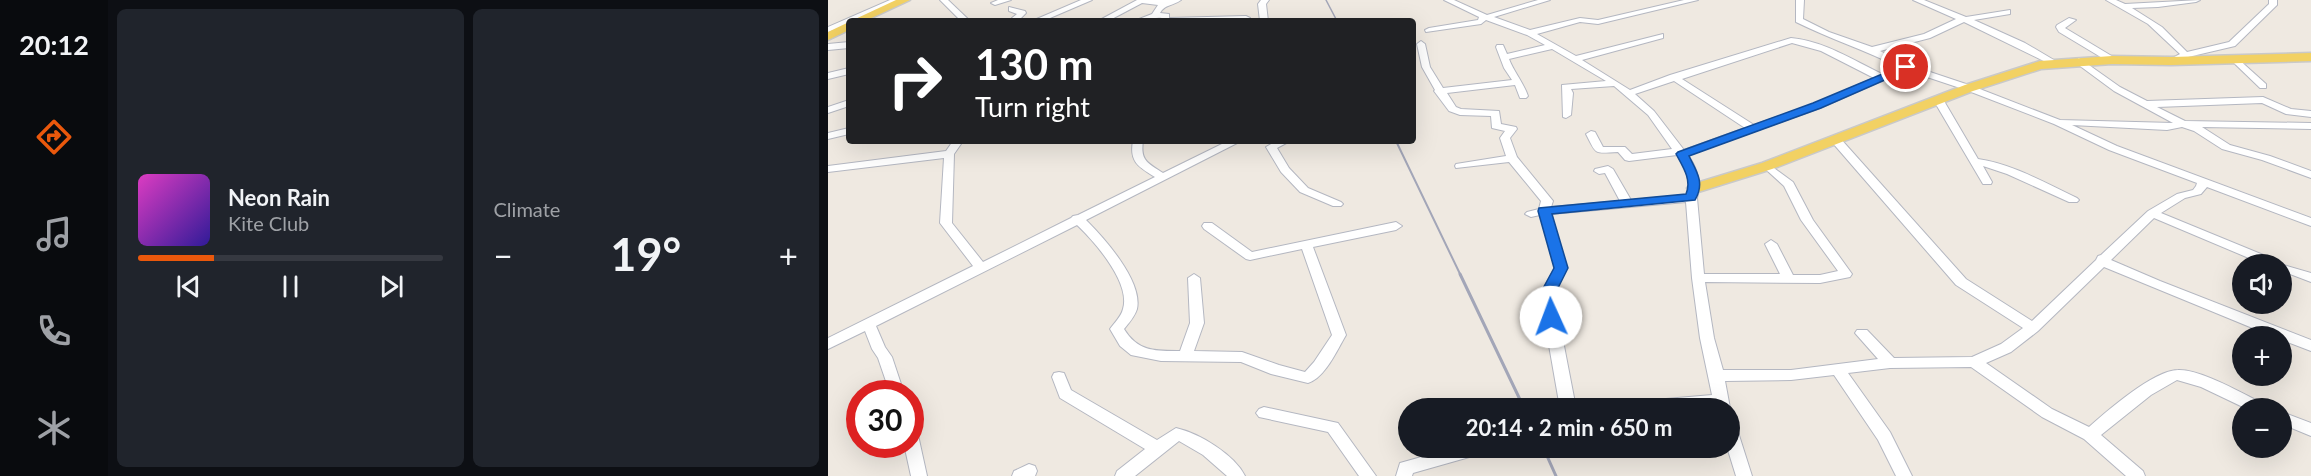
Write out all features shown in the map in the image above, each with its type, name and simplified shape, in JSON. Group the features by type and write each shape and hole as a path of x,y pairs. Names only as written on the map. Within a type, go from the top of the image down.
{"main road":[{"path":"863,18 905,0"},
{"path":"828,37 846,24"},
{"path":"1693,193 2024,69 2079,61 2311,57"}],"street":[{"path":"858,18 896,0"},
{"path":"944,0 963,18"},
{"path":"995,3 1007,0"},
{"path":"1043,18 1088,0"},
{"path":"1108,18 1142,0 1185,6"},
{"path":"1155,15 1156,10 1166,3 1177,0"},
{"path":"1263,18 1265,0"},
{"path":"1448,0 1530,33 1616,83 1651,113 1681,152 1691,169 1698,278 1719,398"},
{"path":"1430,30 1481,22 1485,16 1546,0"},
{"path":"1530,33 1580,20 1598,22 1695,0"},
{"path":"1800,0 1799,20 1826,34 1872,50 1906,67 2057,122 2113,148 2311,222"},
{"path":"1917,0 1969,20 2055,63"},
{"path":"2110,0 2125,6 2163,30 2185,55"},
{"path":"2125,6 2196,0"},
{"path":"2171,61 2185,55 2232,44 2273,5 2273,0"},
{"path":"1012,9 1022,13 1016,18"},
{"path":"1872,50 1927,36 1954,22 2007,12"},
{"path":"1146,18 1155,15 1166,16 1166,18"},
{"path":"2072,20 2060,27 2062,30 2112,60"},
{"path":"828,30 846,23"},
{"path":"1574,58 1660,36"},
{"path":"1629,93 1672,77 1796,40 1831,53 1882,78"},
{"path":"1421,44 1426,67 1452,109 1460,112 1496,112 1496,126 1512,129 1505,138 1512,158 1547,201 1538,213"},
{"path":"828,47 846,45"},
{"path":"1505,57 1554,46"},
{"path":"1500,47 1523,96"},
{"path":"2235,60 2263,86"},
{"path":"2079,61 2117,89 2183,124 2198,129 2226,147 2266,158 2311,175"},
{"path":"1591,134 1599,150 1621,149 1629,158 1681,152 1753,129 1906,67"},
{"path":"828,76 846,72"},
{"path":"1672,77 1753,129"},
{"path":"1439,91 1518,82"},
{"path":"1566,115 1568,93 1565,87 1616,83"},
{"path":"2148,104 2263,100 2289,112 2311,114"},
{"path":"1939,101 1987,182"},
{"path":"828,110 846,104"},
{"path":"2057,122 2158,126 2183,124 2311,126"},
{"path":"828,136 846,132"},
{"path":"1835,139 1961,282 2033,328"},
{"path":"956,144 950,154 946,223 981,268"},
{"path":"1138,144 1136,153 1143,165 1161,176"},
{"path":"828,344 1161,176 1230,144"},
{"path":"1278,144 1271,147 1285,171 1304,190 1337,204"},
{"path":"828,169 950,154"},
{"path":"1460,166 1512,158"},
{"path":"1974,161 2001,168 2073,200"},
{"path":"1698,278 1820,279 1846,274 1807,220 1789,184 1767,166"},
{"path":"1599,171 1608,170 1627,203"},
{"path":"1717,376 1791,375 1890,363 1974,362 2006,348 2033,328 2152,213 2181,196 2197,192 2202,187 2202,180"},
{"path":"1538,213 1693,193"},
{"path":"1538,213 1561,268 1547,294 1566,398"},
{"path":"2152,213 2250,254"},
{"path":"1077,218 1102,244 1126,282 1132,299 1130,310 1117,329 1125,342 1136,351 1161,356 1242,357 1276,370 1308,378 1314,373 1339,335 1306,243"},
{"path":"1208,226 1250,256 1396,226"},
{"path":"1771,244 1788,278"},
{"path":"2102,259 2128,273 2311,346"},
{"path":"2292,271 2311,278"},
{"path":"1185,357 1197,323 1194,278"},
{"path":"869,324 879,349 885,357 893,380"},
{"path":"1862,333 1890,363"},
{"path":"1974,362 2047,413 2090,435 2137,476"},
{"path":"1837,369 1884,436 1904,476"},
{"path":"2090,435 2120,409 2170,375 2189,377 2236,398"},
{"path":"1059,377 1065,394 1157,448"},
{"path":"1264,413 1333,427 1368,476"},
{"path":"2292,422 2311,430"},
{"path":"1123,476 1176,434 1185,435 1225,464 1237,476"},
{"path":"915,458 919,476"},
{"path":"1404,476 1406,468 1441,458"},
{"path":"1738,458 1744,476"}],"railway":[{"path":"1326,0 1335,18"},
{"path":"1397,144 1461,276"},
{"path":"1460,274 1519,398"},
{"path":"1548,458 1556,476"}],"route":[{"path":"1551,317 1547,294 1561,268 1544,211 1691,198 1695,188 1694,176 1682,154 1817,106 1906,67"}]}
